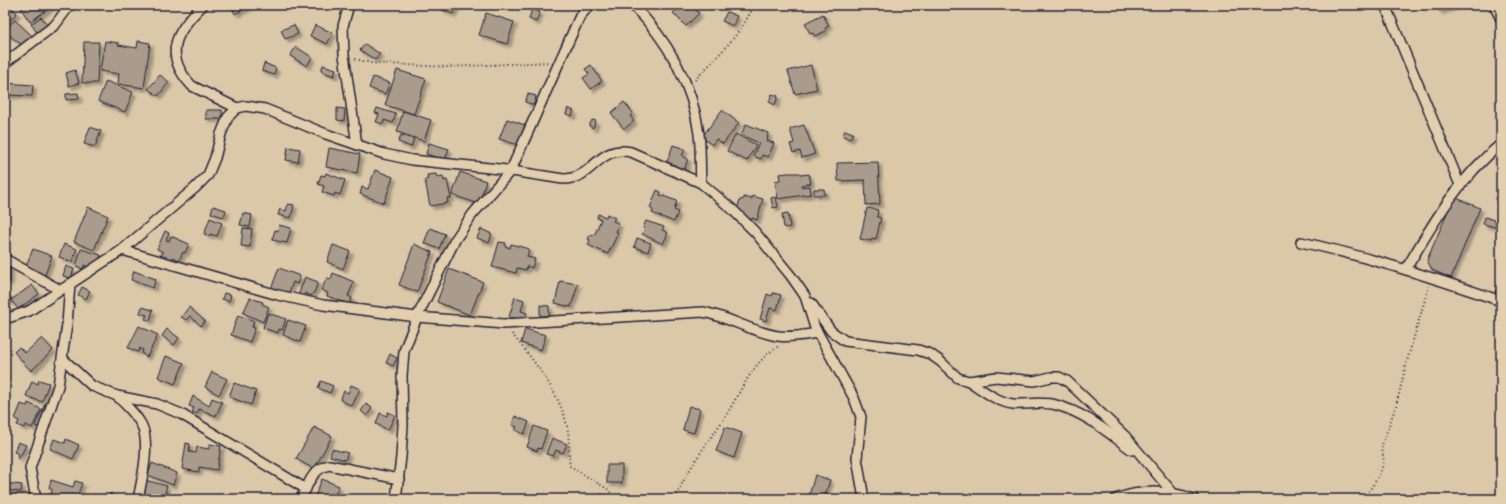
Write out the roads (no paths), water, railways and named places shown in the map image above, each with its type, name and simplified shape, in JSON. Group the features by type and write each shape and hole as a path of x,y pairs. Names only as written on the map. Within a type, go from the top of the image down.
{"street":[{"path":"5,63 55,25 70,5"},
{"path":"203,5 185,22 175,45 175,55 186,81 192,86 236,108"},
{"path":"349,5 343,26 344,55 357,145"},
{"path":"396,499 403,425 402,376 404,351 417,317 455,240 472,215 511,170 580,16 590,5"},
{"path":"632,5 662,39 688,87 699,134 701,184"},
{"path":"1384,5 1460,185"},
{"path":"1494,5 1501,19"},
{"path":"5,319 29,311 122,250 195,188 208,175 228,117 236,108 246,106 265,109 326,134 384,154 412,160 511,170 563,180 581,176 606,154 625,150 642,156 701,184 732,209 755,232 831,331 845,341 918,350 930,354 958,378 969,381 988,393 1011,404 1045,402 1072,410 1090,419 1140,456"},
{"path":"1406,269 1438,214 1460,185 1489,154 1501,144"},
{"path":"1301,242 1352,253 1432,277 1501,301"},
{"path":"122,250 278,295 323,305 417,317 504,324 703,312 721,315 763,332 778,336 818,334"},
{"path":"5,259 60,290"},
{"path":"38,498 30,477 30,468 58,386 70,284"},
{"path":"805,296 818,334 854,398 861,416 857,458 864,499"},
{"path":"62,359 92,386 117,396 157,404 181,414 306,490"},
{"path":"969,381 996,377 1034,381 1059,377 1073,386 1125,436 1140,456 1172,492"},
{"path":"117,396 134,413 142,426 145,457 138,499"},
{"path":"301,499 315,472 320,467 329,465 399,479"},
{"path":"1116,499 1138,492 1172,492 1194,499"}]}
